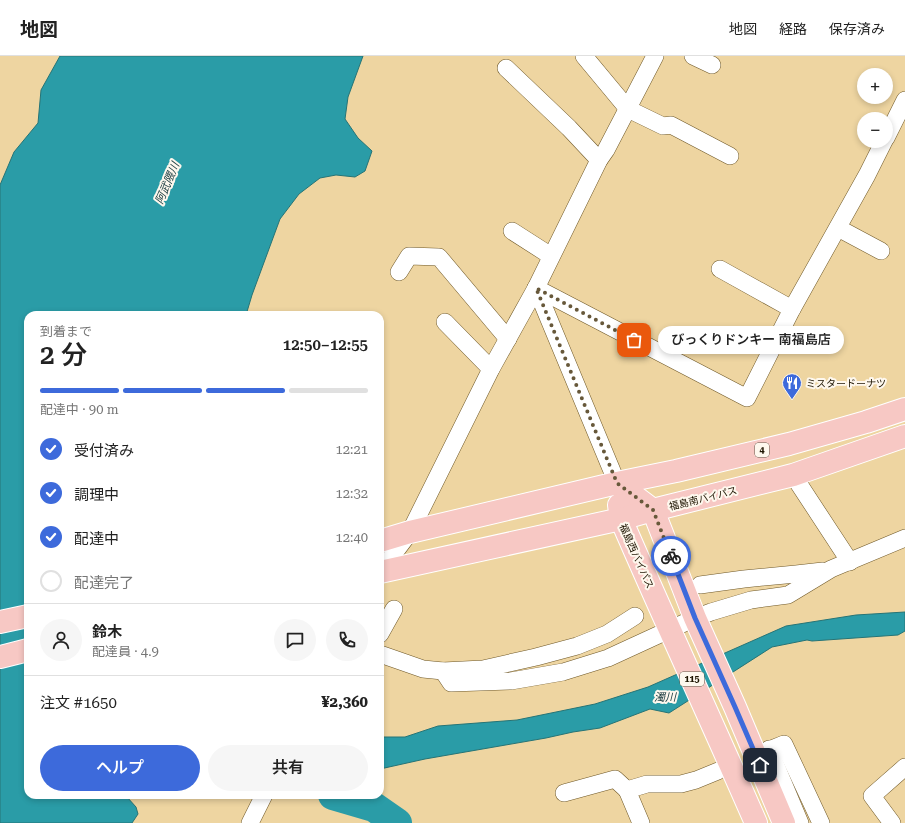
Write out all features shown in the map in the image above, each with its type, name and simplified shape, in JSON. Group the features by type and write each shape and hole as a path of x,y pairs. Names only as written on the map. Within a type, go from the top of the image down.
{"highway":[{"name":"4","path":"384,540 410,532 617,483 676,471 789,444 866,422 905,408"},
{"name":"福島南バイパス","path":"384,571 621,519 793,475 905,436"},
{"path":"617,483 653,510"},
{"name":"福島西バイパス","path":"617,483 621,519 756,823"},
{"name":"115","path":"653,510 697,622 784,823"},
{"path":"0,622 24,617"},
{"path":"0,656 24,651"}],"street":[{"path":"584,56 628,109 663,126 671,125 730,156"},
{"path":"384,567 410,532 492,369 536,288 599,160 606,150 655,56"},
{"path":"693,56 712,66"},
{"path":"506,68 569,128 599,160"},
{"path":"893,124 905,100"},
{"path":"536,288 747,398 792,309 838,228 880,148"},
{"path":"838,228 882,251"},
{"path":"512,231 552,256"},
{"path":"399,272 410,256 439,257 508,339"},
{"path":"720,269 792,309"},
{"path":"536,288 617,483"},
{"path":"445,322 492,369"},
{"path":"793,475 850,562"},
{"path":"443,671 451,683 511,681 563,672 608,658 671,634 697,622 711,612 751,600 788,595 831,569 905,538"},
{"path":"700,585 831,569"},
{"path":"384,627 394,609"},
{"path":"384,655 423,669 443,671 483,669 536,658 577,646 607,634 635,616"},
{"path":"800,823 767,751 784,744 821,823"},
{"path":"892,823 872,796 905,767"},
{"path":"627,790 647,784 681,784 718,771"},
{"path":"564,793 615,779 627,790 641,823"},
{"path":"250,823 262,799"}],"water":[{"name":"阿武隈川","path":"60,56 363,56 348,97 345,119 358,138 372,151 365,171 355,177 336,175 320,178 299,194 280,219 247,311 24,311 24,799 129,799 136,807 138,814 132,823 0,823 0,185 14,152 38,123 41,90"},
{"name":"濁川","path":"905,612 905,631 898,635 812,641 807,640 772,647 669,713 650,709 600,728 425,759 384,768 384,737 405,737 438,726 517,720 595,704 648,687 786,626 856,615"}],"waterway":[{"path":"347,799 374,807 397,823"}],"way so far":[{"path":"634,340 536,288 617,483 653,510 671,556"}],"place":[{"name":"びっくりドンキー 南福島店","path":"634,340"},
{"name":"ミスタードーナツ","path":"792,400"}],"route":[{"path":"671,556 695,618 760,765"}]}
